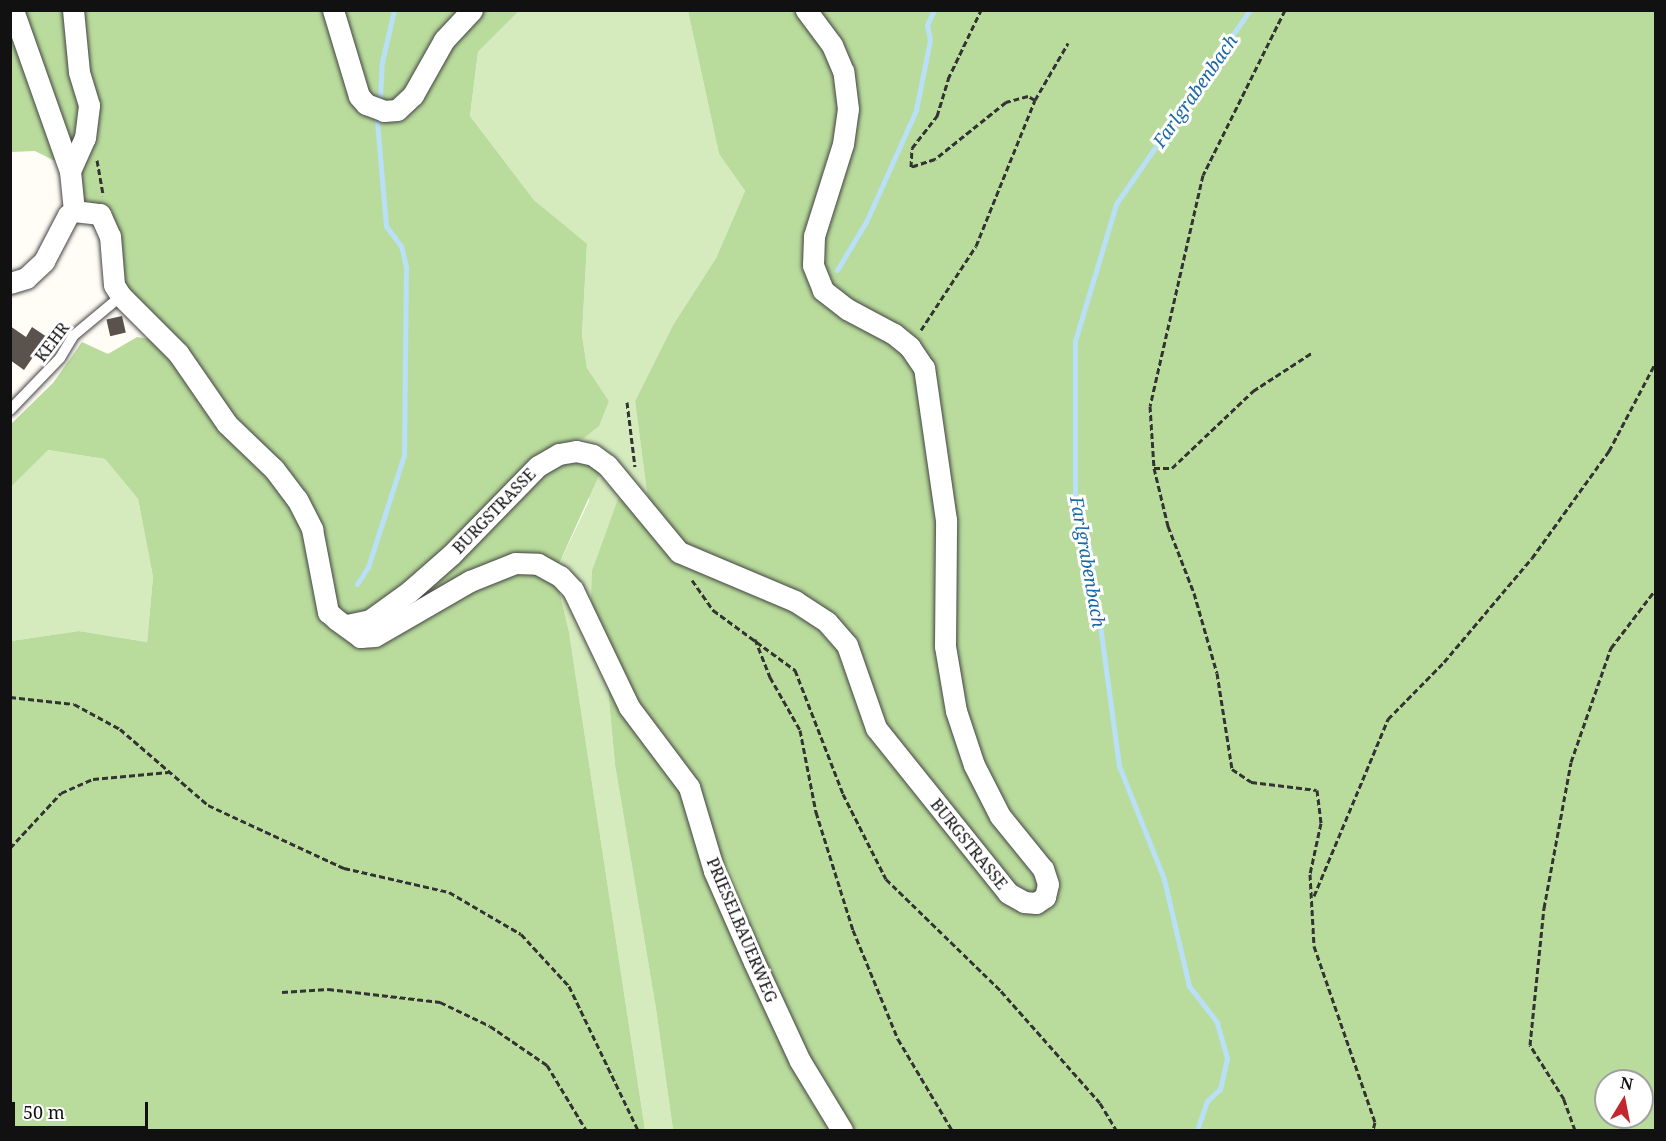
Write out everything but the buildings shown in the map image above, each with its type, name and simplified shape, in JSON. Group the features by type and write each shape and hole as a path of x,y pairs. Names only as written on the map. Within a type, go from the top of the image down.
{"street":[{"path":"12,10 70,171 75,211"},
{"path":"70,171 85,138 88,105 79,72 73,10"},
{"path":"333,10 359,96 366,104 384,111 397,110 413,95 444,40 472,10"},
{"name":"BURGSTRASSE","path":"347,625 370,620 411,591 452,555 538,466 559,454 576,451 593,455 607,465 679,552 795,602 827,622 847,645 876,728 1008,893 1024,902 1036,903 1045,897 1048,884 1043,869 1000,816 974,765 956,711 945,646 946,520 924,368 910,347 823,290 813,265 814,236 843,144 848,109 843,70 832,45 806,10"},
{"path":"10,283 26,278 44,261 68,215 75,211 100,214 110,237 114,285 121,296"},
{"name":"PRIESELBAUERWEG","path":"121,296 178,353 227,424 274,469 297,500 312,530 328,612 360,637 375,636 470,581 515,563 538,564 560,576 573,590 629,707 689,787 714,872 749,951 800,1061 842,1131"}],"lane":[{"name":"KEHR","path":"10,410 60,358 73,336 121,296"}],"path":[{"path":"981,10 948,79 937,116 912,148 911,167 935,159 1006,102 1028,96 1035,100"},
{"path":"1285,10 1203,175 1150,406 1154,468 1168,526 1194,593 1217,672 1232,769 1251,782 1317,790 1321,823 1310,874 1314,897 1314,946 1374,1122 1373,1131"},
{"path":"910,347 976,246 1035,100 1068,43"},
{"path":"85,138 100,168 104,199 100,214"},
{"path":"1154,468 1172,468 1252,391 1313,352"},
{"path":"1314,897 1388,719 1444,662 1532,558 1609,451 1656,362"},
{"path":"627,402 637,478"},
{"path":"1575,1131 1564,1099 1530,1045 1544,908 1571,762 1611,648 1656,589"},
{"path":"713,610 755,637 795,669 843,794 885,879 1001,991 1100,1103 1116,1131"},
{"path":"755,637 770,677 800,730 816,812 853,930 898,1039 952,1131"},
{"path":"10,697 74,704 120,729 208,805 344,868 449,892 521,934 569,987 638,1131"},
{"path":"10,848 61,793 93,779 170,772"},
{"path":"282,992 328,989 440,1002 490,1026 547,1065 586,1131"}],"green space":[{"path":"11,11 519,11 478,52 470,116 534,200 587,244 582,335 587,368 609,401 599,426 584,438 566,443 600,473 558,566 540,557 372,628 339,612 329,597 325,556 227,412 133,299 120,275 112,211 78,197 75,171 35,151 11,152"},
{"path":"519,11 688,11 719,154 745,191 716,258 673,325 635,401 649,508 606,668 615,765 656,1009 673,1130 645,1130 569,632 557,581 558,566 589,501 587,463 565,443 609,401 587,368 582,335 587,245 534,200 470,116 478,52"},
{"path":"688,11 1655,11 1655,1130 673,1130 656,1009 615,765 606,668 591,599 592,571 618,499 649,508 635,401 673,325 716,258 745,191 719,154"},
{"path":"137,337 155,340 258,461 307,531 328,620 449,600 515,569 557,581 569,632 645,1130 11,1130 11,641 79,631 147,642 153,577 138,499 105,459 48,450 11,487 11,424 53,383 82,342 108,354"},
{"path":"47,450 105,459 138,499 153,577 147,642 79,631 11,641 11,487"}],"waterway":[{"path":"380,97 382,62 394,10"},
{"path":"837,270 866,222 916,110 930,40 927,25 934,10"},
{"name":"Farlgrabenbach","path":"1197,1130 1207,1101 1220,1089 1227,1058 1217,1022 1189,986 1164,879 1119,766 1090,551 1075,507 1075,341 1116,204 1250,10"},
{"path":"357,584 368,567 404,455 406,267 401,246 386,226 377,120"}]}
